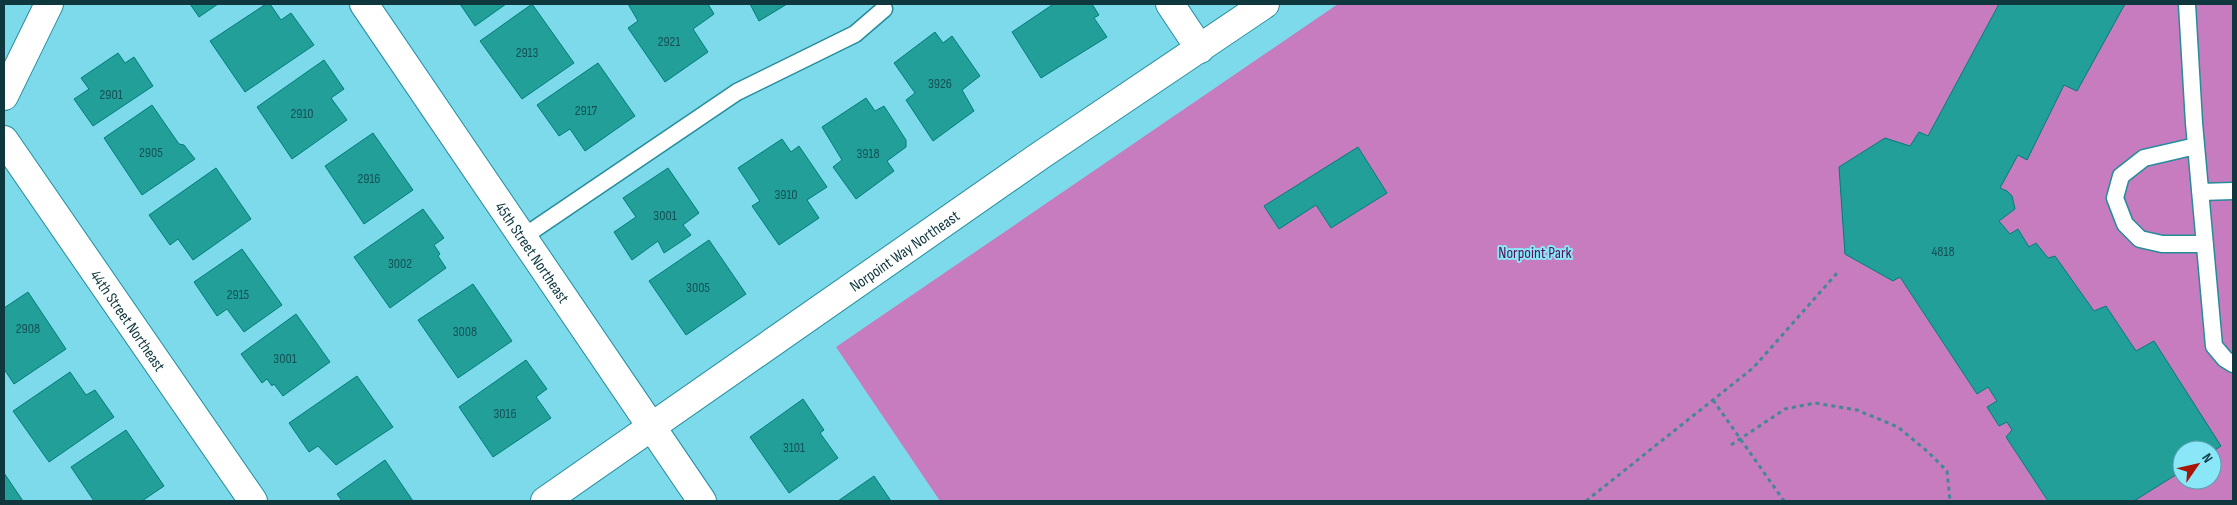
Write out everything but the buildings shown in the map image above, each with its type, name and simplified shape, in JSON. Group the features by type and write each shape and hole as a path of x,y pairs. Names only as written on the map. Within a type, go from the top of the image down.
{"street":[{"path":"4,96 49,4"},
{"name":"45th Street Northeast","path":"364,4 702,501"},
{"path":"1170,4 1200,49"},
{"name":"Norpoint Way Northeast","path":"545,501 1041,155 1265,4"},
{"name":"44th Street Northeast","path":"4,140 253,501"}],"lane":[{"path":"2187,4 2196,146 2214,346 2225,359 2233,364"},
{"path":"523,237 737,92 856,34 884,8"},
{"path":"2196,146 2144,158 2121,176 2115,198 2125,224 2140,239 2162,244 2205,244"},
{"path":"2200,192 2233,191"}],"path":[{"path":"1586,501 1753,368 1838,272"},
{"path":"1713,400 1784,501"},
{"path":"1731,445 1785,409 1815,402 1857,410 1898,427 1928,452 1947,471 1950,501"}],"green space":[{"name":"Norpoint Park","path":"1338,4 2233,4 2233,501 940,501 836,347"}]}
